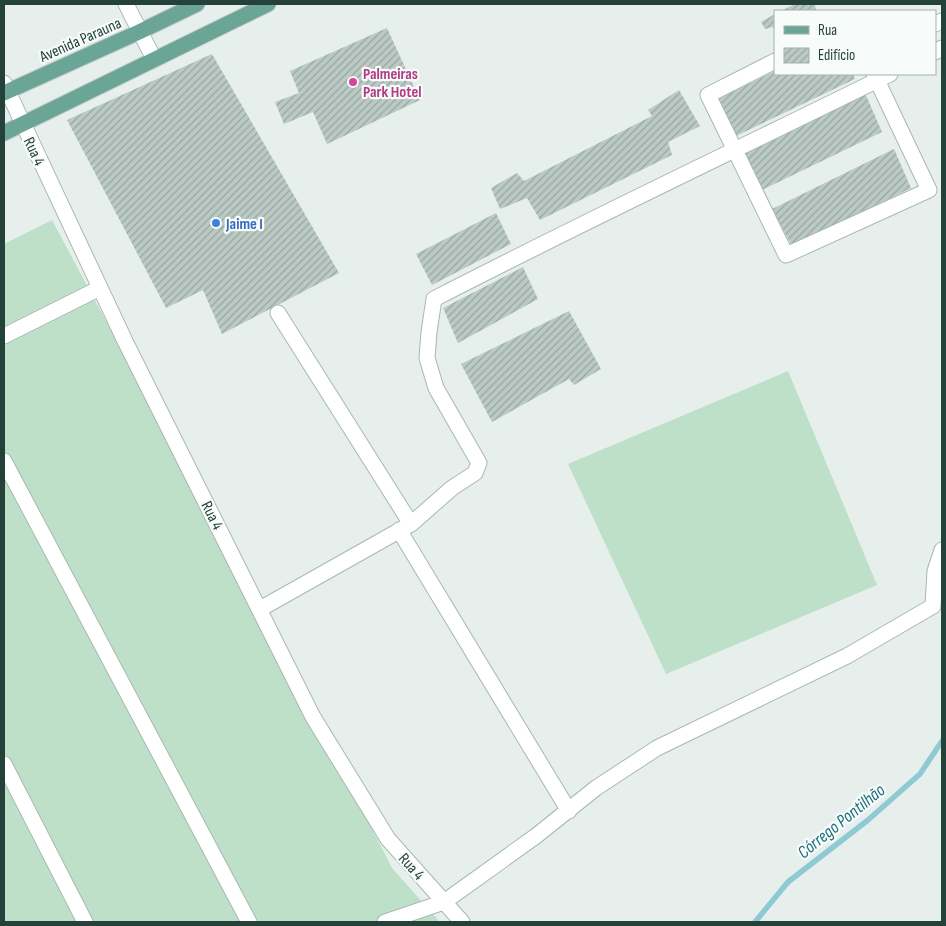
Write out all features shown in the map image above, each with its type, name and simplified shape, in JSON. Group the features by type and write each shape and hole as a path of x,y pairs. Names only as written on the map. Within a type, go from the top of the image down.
{"main road":[{"name":"Avenida Parauna","path":"5,89 140,32 197,4"},
{"path":"4,133 268,4"}],"street":[{"path":"126,4 154,60"},
{"path":"260,610 405,527 452,488 475,472 479,463 436,388 427,358 434,299 734,149 881,76 928,190 786,255 734,149 708,95 774,62"},
{"name":"Rua 4","path":"5,89 100,288 312,717 388,839 462,922"},
{"path":"4,336 100,288"},
{"path":"278,313 405,527 569,811"},
{"path":"4,461 249,922"},
{"path":"385,922 444,902 536,836 596,788 657,748 847,656 933,606 935,571 942,550"},
{"path":"4,764 85,922"}],"green space":[{"path":"52,220 260,609 392,868 440,922 4,922 4,244"},
{"path":"788,371 877,585 666,674 568,464"}],"building":[{"path":"795,4 815,4 816,10 783,10"},
{"path":"774,15 774,28 765,29 761,22"},
{"name":"Palmeiras Park Hotel","path":"387,28 420,100 327,144 313,112 284,124 275,102 299,93 290,71"},
{"name":"Jaime I","path":"212,54 339,273 222,334 203,290 166,308 67,120"},
{"path":"774,71 774,75 853,75 855,79 736,136 715,100"},
{"path":"679,90 700,126 668,142 672,155 540,220 527,198 500,209 491,188 517,173 524,181 652,116 648,110"},
{"path":"865,93 882,132 762,190 742,153"},
{"path":"894,149 911,188 792,246 772,209"},
{"path":"496,213 511,244 432,285 416,254"},
{"path":"523,267 538,299 458,343 443,308"},
{"path":"569,311 601,369 574,385 569,379 492,422 461,364"}],"waterway":[{"name":"Córrego Pontilhão","path":"755,922 788,882 868,820 920,774 942,741"}],"place":[{"name":"Palmeiras Park Hotel","path":"353,82"},
{"name":"Jaime I","path":"216,223"}]}
